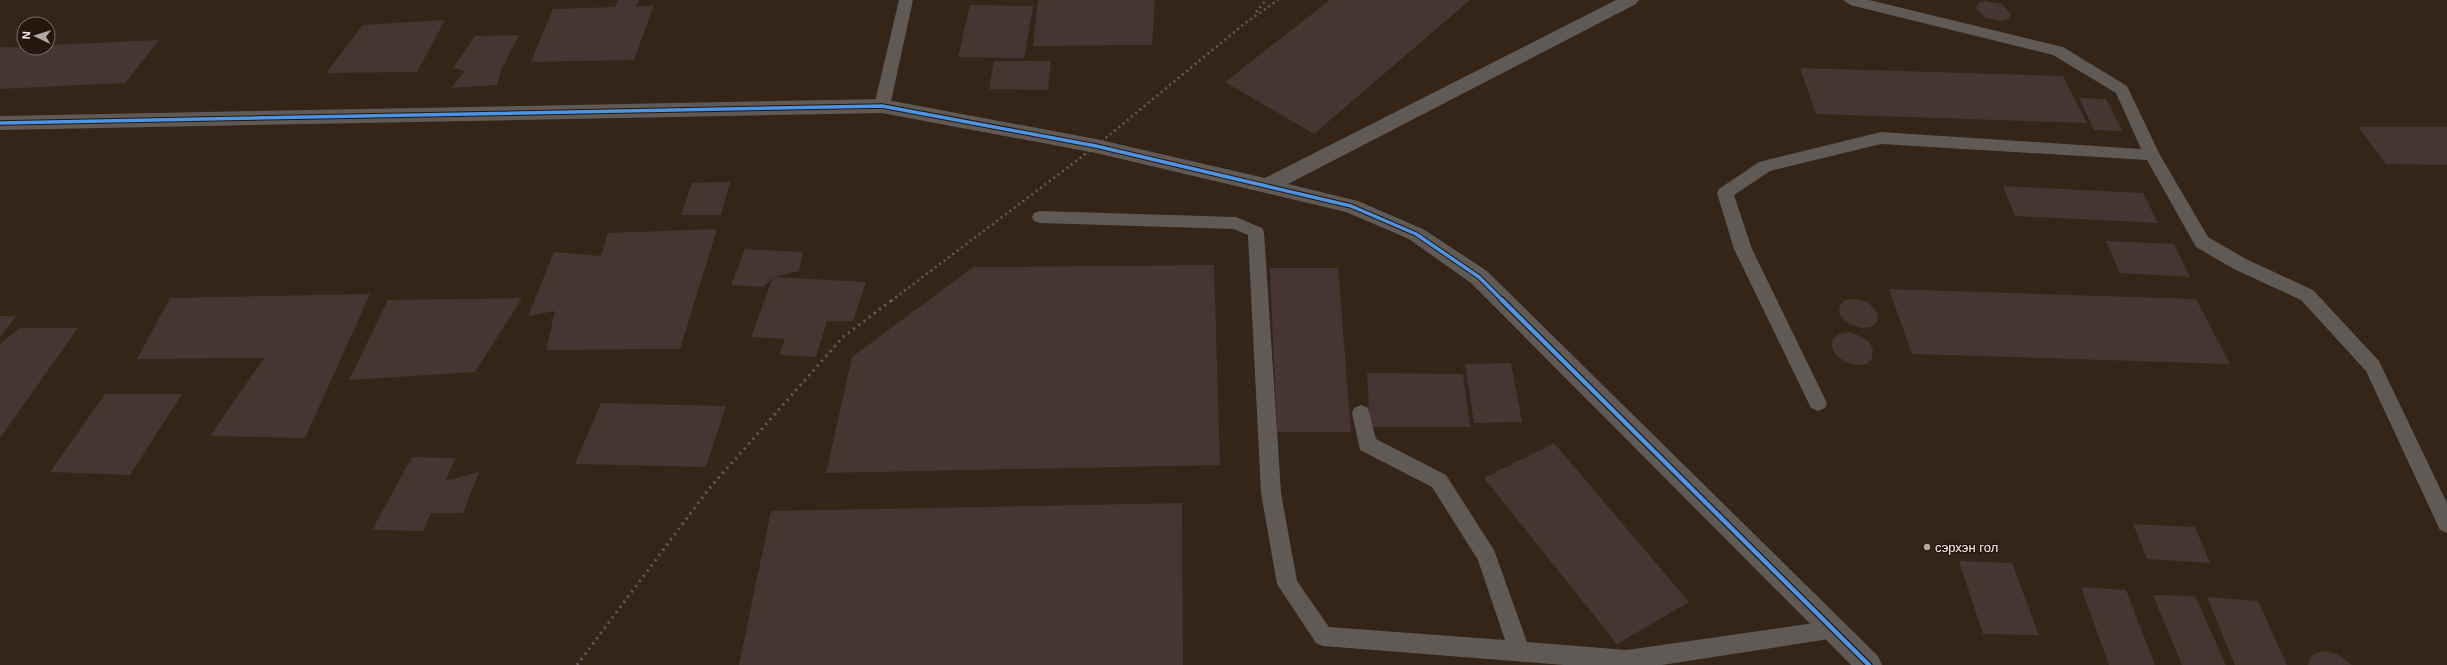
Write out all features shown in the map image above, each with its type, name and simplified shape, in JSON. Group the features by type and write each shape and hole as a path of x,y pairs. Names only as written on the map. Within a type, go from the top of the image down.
{"street":[{"path":"1269,185 1630,0"},
{"path":"0,123 882,106 1096,146 1269,185 1351,206 1416,234 1479,277 1869,665"}],"lane":[{"path":"882,106 906,0"},
{"path":"1850,0 2058,51 2122,90 2152,155 2202,242 2240,264 2307,295 2374,366 2447,524"},
{"path":"1818,403 1743,250 1725,193 1764,166 1881,138 2152,155"},
{"path":"1040,217 1236,223 1256,232 1271,493 1287,584 1323,636 1627,660 1835,630"},
{"path":"1361,413 1367,444 1439,481 1487,556 1520,652"}],"shaded area":[{"path":"0,0 2447,0 2447,665 0,665"}],"building":[{"path":"618,0 639,0 636,7 654,5 634,60 531,62 553,9 615,7"},
{"path":"1038,0 1155,0 1152,45 1033,46"},
{"path":"1330,0 1470,0 1314,134 1225,82"},
{"path":"1985,1 2002,4 2011,14 2009,19 2002,21 1985,18 1976,8 1978,3"},
{"path":"970,5 1033,6 1024,58 958,57"},
{"path":"445,20 417,72 326,73 363,25"},
{"path":"519,35 502,68 497,85 451,88 465,71 453,68 475,36"},
{"path":"159,40 125,83 0,89 0,47 16,47 16,56 56,56 56,45"},
{"path":"994,61 1051,61 1048,90 989,89"},
{"path":"1800,68 2063,76 2087,123 1816,114"},
{"path":"2079,98 2106,99 2122,131 2094,130"},
{"path":"2358,127 2447,127 2447,165 2386,164"},
{"path":"730,182 721,215 681,215 692,183"},
{"path":"2003,186 2143,193 2158,223 2015,216"},
{"path":"717,229 680,349 546,350 555,311 528,316 554,252 601,256 608,233"},
{"path":"2106,241 2174,244 2190,277 2120,273"},
{"path":"745,249 803,252 799,271 773,277 764,287 731,285"},
{"path":"1214,265 1220,465 826,473 852,357 973,267"},
{"path":"1270,268 1338,268 1351,432 1277,432"},
{"path":"773,277 866,282 853,321 827,321 816,357 779,355 785,339 751,337"},
{"path":"1889,289 2196,299 2230,364 1912,354"},
{"path":"370,294 305,438 210,436 264,358 137,359 170,298"},
{"path":"522,298 475,372 349,380 388,300"},
{"path":"1855,299 1865,301 1873,307 1878,315 1877,322 1871,327 1862,328 1852,325 1843,319 1839,312 1840,305 1845,300"},
{"path":"0,316 16,316 0,337"},
{"path":"20,328 78,328 0,438 0,344"},
{"path":"1849,332 1860,336 1869,342 1873,350 1872,358 1867,364 1857,365 1845,362 1836,355 1832,347 1833,339 1839,334"},
{"path":"1511,363 1522,422 1474,423 1465,364"},
{"path":"1367,373 1463,374 1470,427 1370,427"},
{"path":"105,394 182,394 130,475 50,472"},
{"path":"601,403 726,406 706,467 575,464"},
{"path":"1554,443 1689,602 1617,644 1484,478"},
{"path":"412,457 456,458 445,481 479,472 463,513 431,513 423,531 372,530"},
{"path":"1182,503 1183,665 739,665 771,511"},
{"path":"2133,524 2195,527 2210,563 2147,559"},
{"path":"1959,561 2012,563 2039,635 1983,634"},
{"path":"2081,587 2126,590 2155,665 2109,665"},
{"path":"2153,595 2195,596 2226,665 2182,665"},
{"path":"2207,597 2258,601 2287,665 2235,665"},
{"path":"2323,651 2337,654 2352,665 2308,665 2312,655"}],"railway":[{"path":"1256,12 1266,0"},
{"path":"891,301 1096,146 1244,24 1278,0"},
{"path":"577,665 708,490 843,337 892,300"}],"cycle path":[{"path":"0,123 882,106 1096,146 1351,206 1416,234 1479,277 1869,665"}],"place":[{"name":"сэрхэн гол","path":"1927,547"}]}
